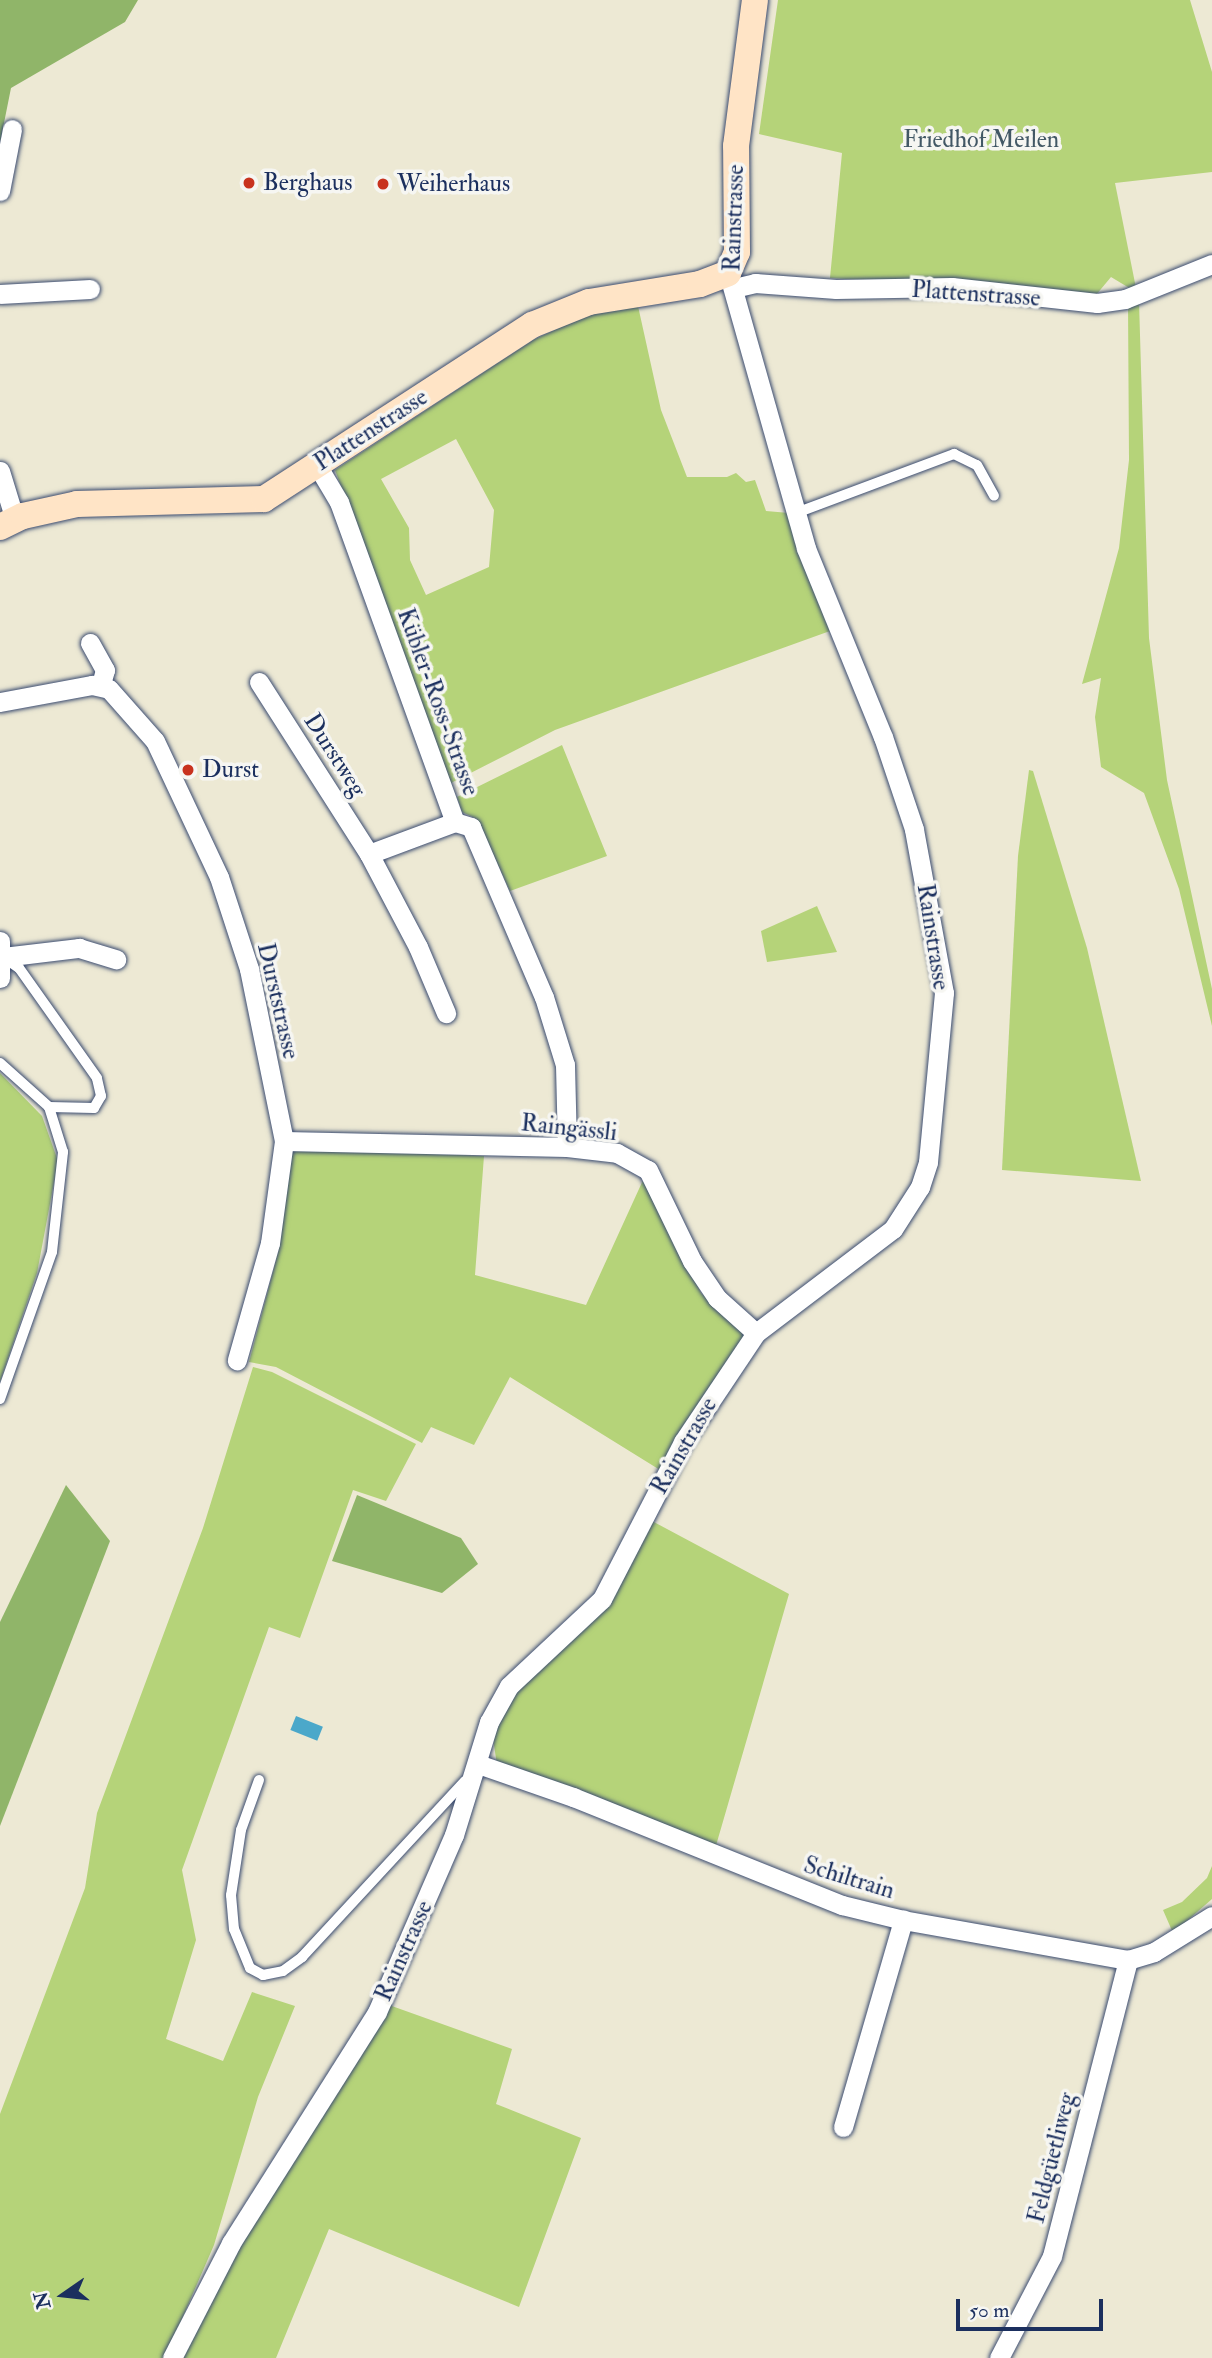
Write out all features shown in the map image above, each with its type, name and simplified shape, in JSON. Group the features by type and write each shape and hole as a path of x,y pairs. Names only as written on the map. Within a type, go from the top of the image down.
{"street":[{"name":"Rainstrasse","path":"172,2358 230,2244 377,2012 454,1835 489,1723 509,1686 602,1599 683,1442 756,1334 876,1245 908,1209 928,1162 943,1024 941,962 914,829 883,737 815,574 731,280 737,252 736,146 755,0"},
{"path":"0,191 12,130"},
{"name":"Plattenstrasse","path":"7,524 77,504 264,499 532,325 589,302 731,280 836,289 951,286 1097,303 1125,299 1212,264"},
{"path":"0,294 90,289"},
{"name":"Kübler-Ross-Strasse","path":"317,465 339,502 455,822 471,827 544,997 565,1065 567,1147"},
{"path":"0,471 7,524"},
{"path":"0,702 101,684 105,670 90,643"},
{"name":"Durstweg","path":"259,682 369,854 418,947 446,1013"},
{"name":"Durststrasse","path":"101,684 155,741 219,877 249,969 284,1142 270,1243 237,1360"},
{"path":"369,854 455,822"},
{"path":"0,978 2,949 79,948 116,958"},
{"name":"Raingässli","path":"284,1142 567,1147 617,1153 648,1170 692,1261 717,1298 756,1334"},
{"name":"Schiltrain","path":"478,1764 573,1797 842,1905 903,1920 1128,1960"},
{"path":"1128,1960 1154,1952 1212,1916"},
{"path":"843,2127 903,1920"},
{"name":"Feldgüetliweg","path":"999,2358 1052,2256 1128,1960"}],"lane":[{"path":"796,513 954,454 977,465 994,496"},
{"path":"2,949 19,968 97,1079 101,1096 94,1108 49,1107"},
{"path":"0,1063 49,1107 63,1152 52,1252 0,1399"},
{"path":"259,1780 241,1830 231,1895 234,1929 250,1968 263,1975 283,1971 302,1957 445,1808 478,1764"}],"green space":[{"path":"0,0 138,0 125,22 11,88 0,143"},
{"name":"Friedhof Meilen","path":"778,0 1190,0 1212,72 1212,172 1115,183 1136,288 1131,289 1111,277 1096,295 830,278 842,153 759,134"},
{"path":"1139,301 1149,638 1167,780 1212,989 1212,1026 1179,889 1144,793 1101,767 1095,717 1101,678 1082,684 1119,548 1129,460 1128,305"},
{"path":"638,306 661,410 687,477 727,477 736,473 746,482 755,480 766,511 789,513 830,631 555,730 451,783 335,470 533,340 589,314","holes":["456,439 494,510 489,567 426,595 410,560 409,528 381,479"]},
{"path":"562,745 607,856 510,891 477,819 462,812 457,797"},
{"path":"1029,770 1033,771 1087,948 1141,1181 1002,1170 1018,856"},
{"path":"817,906 837,952 767,962 761,931"},
{"path":"0,1073 42,1116 58,1161 37,1273 0,1382"},
{"path":"290,1148 484,1156 475,1275 586,1305 644,1178 701,1293 746,1334 660,1470 510,1377 474,1445 431,1427 422,1443 276,1367 249,1362 279,1249"},
{"path":"253,1367 272,1372 416,1444 386,1501 353,1490 300,1638 269,1627 182,1870 196,1940 166,2039 223,2061 252,1992 295,2006 258,2097 214,2245 165,2358 0,2358 0,2114 85,1888 97,1813 203,1528"},
{"path":"66,1485 110,1541 0,1826 0,1622"},
{"path":"357,1495 461,1538 478,1564 442,1593 332,1561"},
{"path":"652,1521 789,1594 715,1849 497,1765 492,1732 516,1689 611,1601"},
{"path":"1212,1866 1212,1899 1173,1933 1163,1910 1182,1902 1207,1878"},
{"path":"389,2005 512,2049 496,2104 581,2138 519,2307 329,2229 276,2358 179,2358 274,2187"}],"water":[{"path":"296,1716 323,1727 317,1741 290,1730"}],"place":[{"name":"Berghaus","path":"249,183"},
{"name":"Weiherhaus","path":"383,184"},
{"name":"Durst","path":"188,770"}]}
